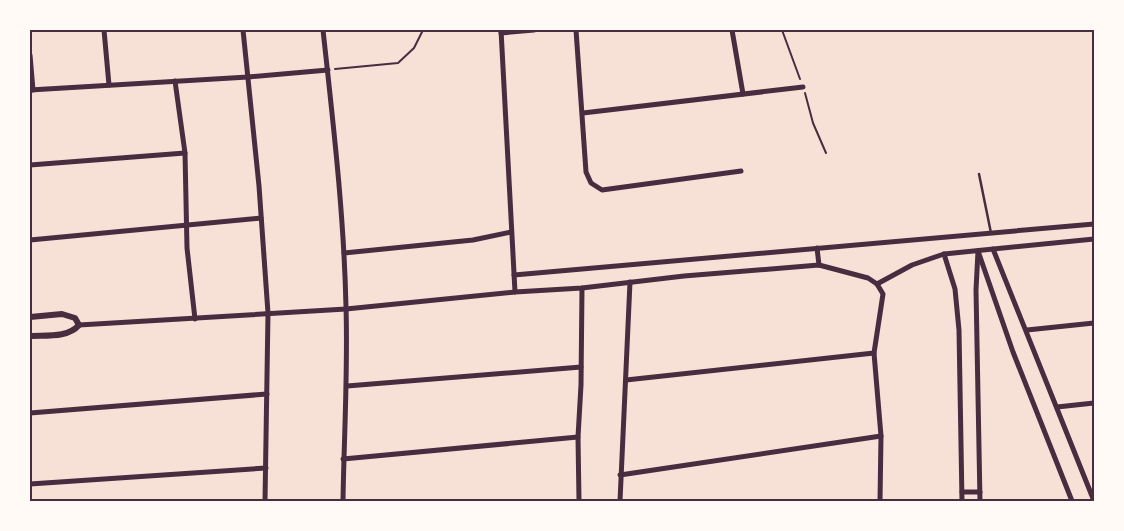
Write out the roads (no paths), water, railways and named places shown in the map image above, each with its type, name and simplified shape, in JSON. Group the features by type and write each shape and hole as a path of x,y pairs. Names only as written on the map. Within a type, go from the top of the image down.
{"street":[{"path":"104,30 109,85"},
{"path":"243,30 262,218 268,313 266,501"},
{"path":"323,30 344,253 347,386 343,501"},
{"path":"515,292 501,31 534,30"},
{"path":"576,30 586,172 590,183 602,190 741,171"},
{"path":"732,30 743,94"},
{"path":"30,55 31,90 248,77 328,70"},
{"path":"175,81 186,153 186,226 194,319"},
{"path":"583,113 803,87"},
{"path":"30,165 186,153"},
{"path":"30,240 262,218"},
{"path":"514,275 1094,224"},
{"path":"344,253 473,240 511,232"},
{"path":"877,284 912,265 944,254 1094,238"},
{"path":"817,248 819,265"},
{"path":"994,249 1094,501"},
{"path":"978,251 976,290 980,501"},
{"path":"978,251 1013,352 1072,501"},
{"path":"944,254 955,289 959,330 962,501"},
{"path":"30,336 64,334 74,331 79,325 346,309 515,292 582,288 684,276 819,265 868,278 877,284 883,294 883,304 874,353 881,436 880,501"},
{"path":"620,501 630,282"},
{"path":"579,501 578,437 582,288"},
{"path":"30,317 62,314 75,318 79,325"},
{"path":"1027,330 1094,323"},
{"path":"626,380 874,353"},
{"path":"347,386 581,367"},
{"path":"30,413 267,394"},
{"path":"1057,406 1094,403"},
{"path":"620,475 881,436"},
{"path":"343,458 578,437"},
{"path":"30,484 266,468"},
{"path":"962,492 980,492"}],"lane":[{"path":"979,174 991,233"}]}
